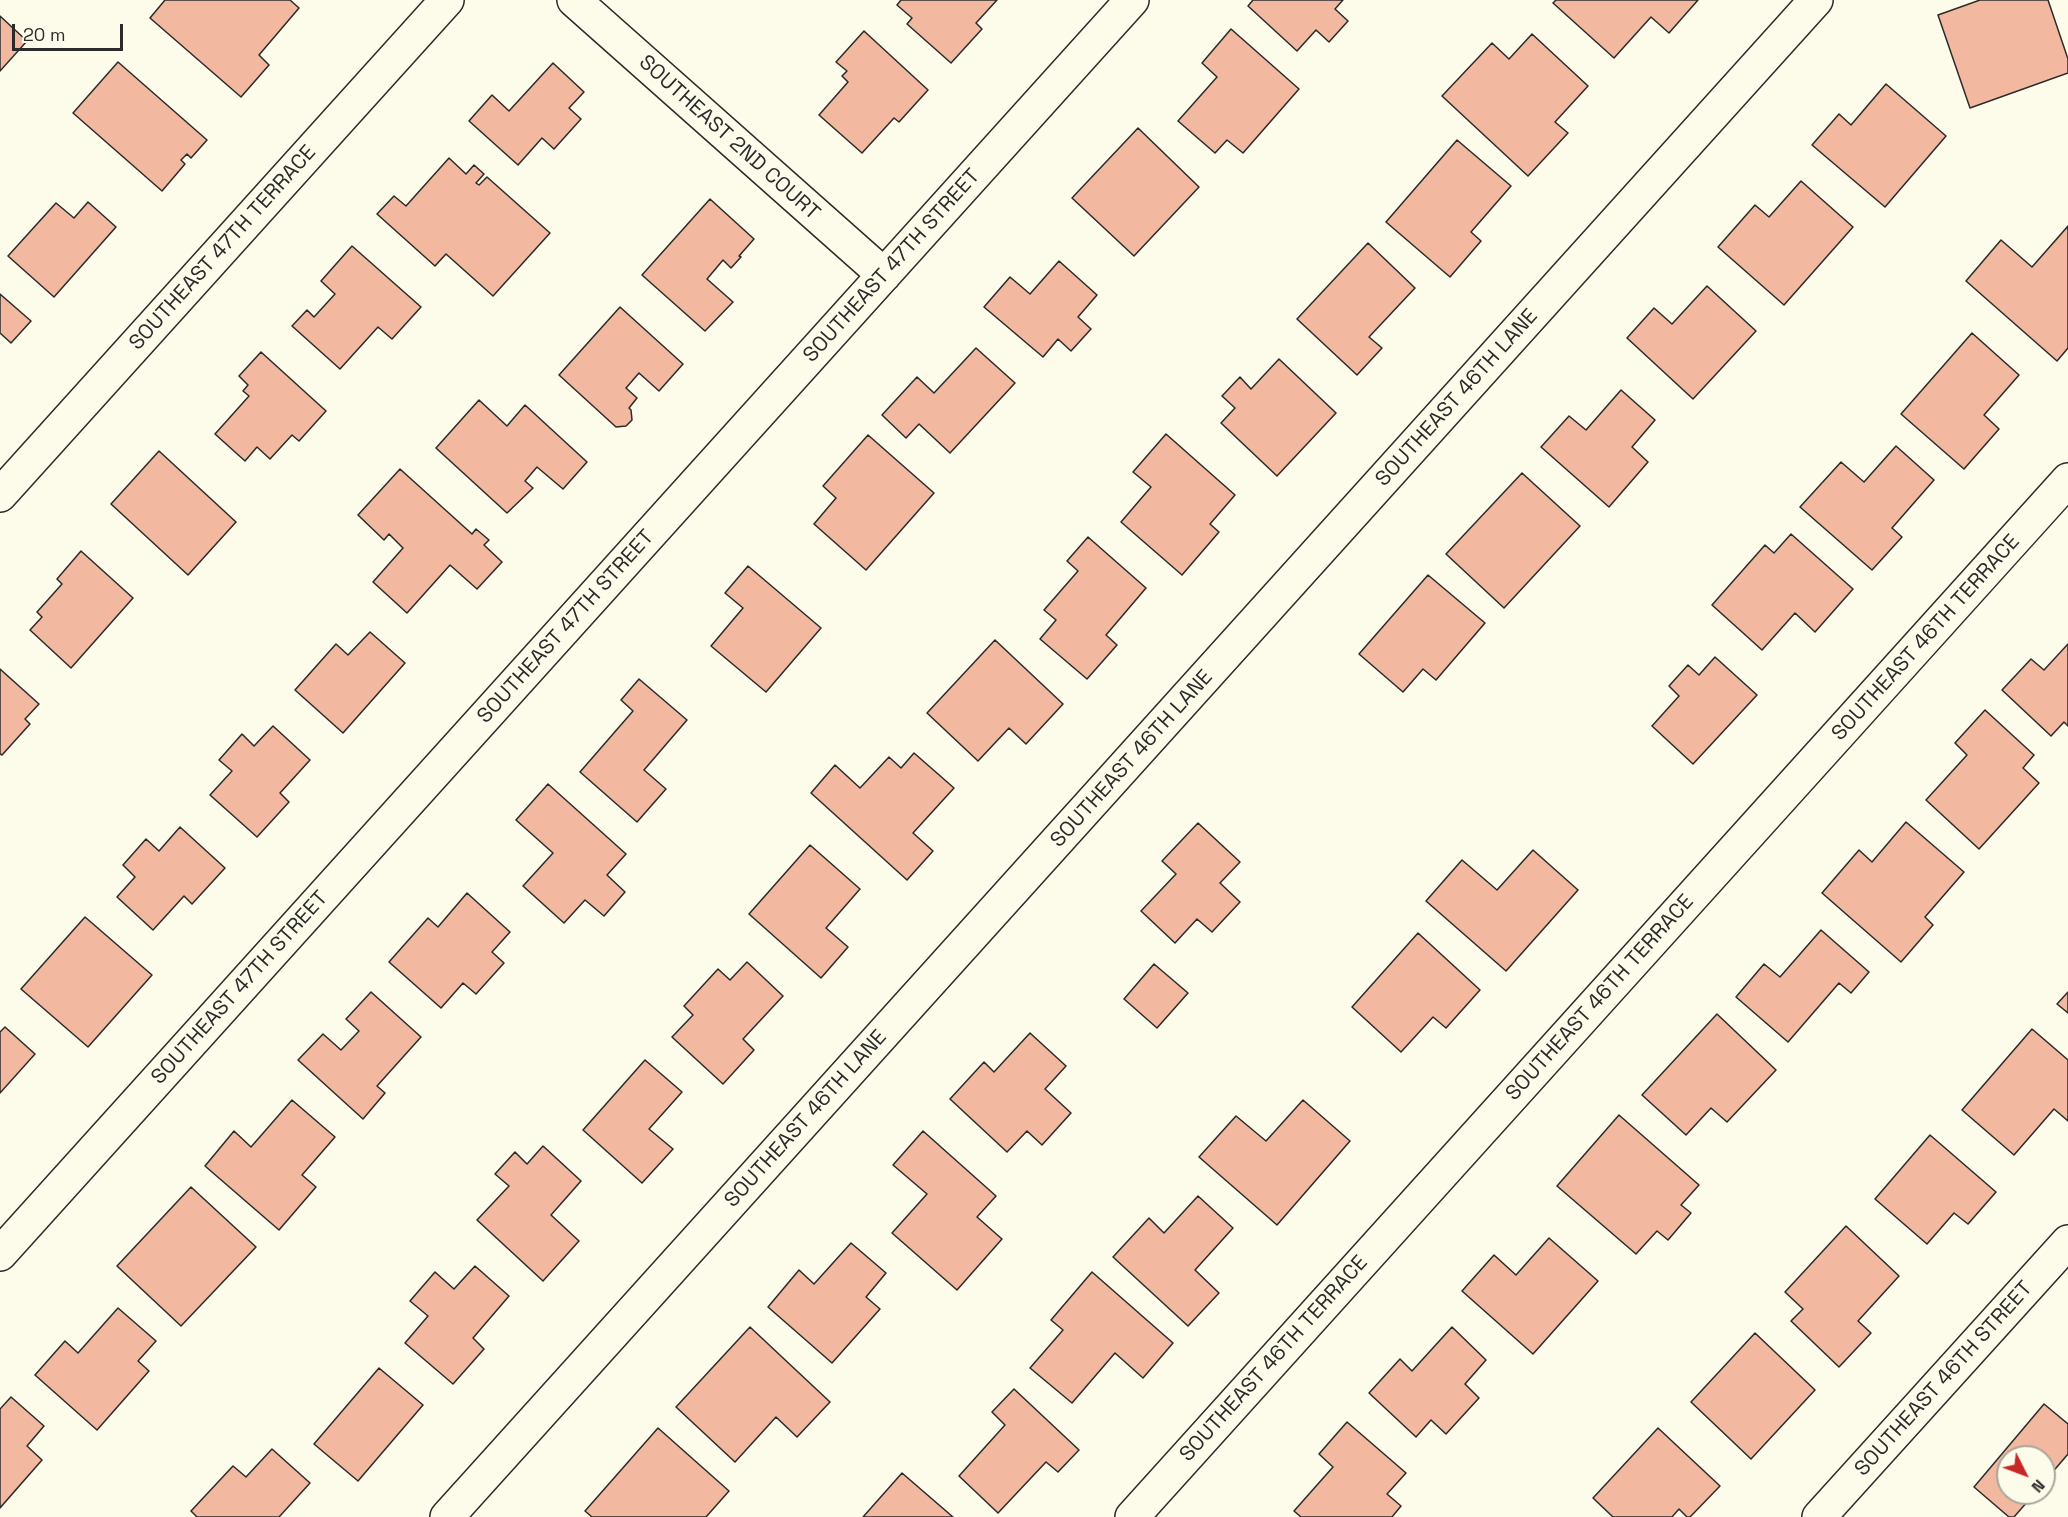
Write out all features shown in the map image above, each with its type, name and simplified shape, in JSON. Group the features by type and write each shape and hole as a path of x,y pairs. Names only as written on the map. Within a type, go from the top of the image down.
{"street":[{"name":"SOUTHEAST 47TH TERRACE","path":"0,495 447,0"},
{"name":"SOUTHEAST 2ND COURT","path":"574,0 884,275"},
{"name":"SOUTHEAST 47TH STREET","path":"0,1254 1132,0"},
{"name":"SOUTHEAST 46TH LANE","path":"447,1517 1816,0"},
{"name":"SOUTHEAST 46TH TERRACE","path":"1132,1517 2068,480"},
{"name":"SOUTHEAST 46TH STREET","path":"1819,1517 2068,1242"}],"building":[{"path":"165,0 290,0 299,8 259,55 269,65 241,97 150,18"},
{"path":"901,0 997,0 976,23 982,29 951,63 907,24 912,18 897,5"},
{"path":"1253,0 1343,0 1335,9 1348,21 1329,42 1316,30 1297,51 1248,6"},
{"path":"1556,0 1698,0 1669,33 1651,17 1614,58 1553,3"},
{"path":"1980,0 2048,0 2068,59 2068,73 1970,108 1938,15"},
{"path":"0,16 27,41 0,71"},
{"path":"1231,29 1299,89 1243,153 1227,140 1215,153 1178,121 1217,77 1202,63"},
{"path":"864,31 928,90 899,122 894,118 862,153 819,115 848,82 842,76 847,71 836,62"},
{"path":"1532,34 1588,86 1555,122 1568,133 1528,176 1442,96 1492,43 1509,59"},
{"path":"118,62 207,140 191,158 187,154 181,160 185,164 162,191 73,113"},
{"path":"553,63 584,92 569,108 581,119 554,149 542,138 518,165 469,121 492,95 509,111"},
{"path":"1886,84 1946,136 1885,207 1812,145 1839,114 1851,125"},
{"path":"1138,128 1199,187 1134,256 1072,198"},
{"path":"1457,140 1511,186 1471,232 1481,241 1450,277 1386,222"},
{"path":"449,158 466,174 474,165 484,174 476,183 479,185 487,177 550,233 493,296 446,254 435,266 377,214 394,196 406,206"},
{"path":"1801,181 1853,227 1784,305 1718,247 1755,205 1769,217"},
{"path":"710,199 754,239 731,268 723,260 707,279 733,302 705,331 642,275"},
{"path":"88,202 116,227 54,297 8,256 56,203 74,218"},
{"path":"2068,226 2068,348 2057,361 1966,281 2001,240 2032,267"},
{"path":"1368,243 1415,288 1369,337 1382,348 1357,375 1297,319"},
{"path":"352,246 421,307 392,339 378,327 340,369 292,326 307,310 314,317 335,294 321,281"},
{"path":"1059,261 1097,295 1078,317 1091,329 1071,351 1058,339 1043,357 984,307 1010,277 1030,294"},
{"path":"1707,286 1756,331 1693,399 1627,338 1654,308 1672,324"},
{"path":"0,294 31,321 11,343 0,333"},
{"path":"620,307 683,364 659,391 639,373 626,388 637,398 629,408 632,420 626,426 616,427 559,375"},
{"path":"1972,333 2019,375 1984,415 1999,429 1964,469 1901,414"},
{"path":"976,348 1015,383 950,453 919,424 906,438 882,415 917,377 934,393"},
{"path":"261,352 326,411 299,441 292,435 270,459 257,447 245,461 215,434 249,396 243,391 248,385 239,376"},
{"path":"1279,359 1336,413 1277,476 1221,423 1235,408 1222,396 1240,377 1251,389"},
{"path":"1621,390 1655,420 1632,447 1648,462 1609,507 1541,447 1569,416 1586,430"},
{"path":"479,400 507,426 525,405 587,462 563,489 537,467 525,481 533,488 507,513 436,448"},
{"path":"1166,434 1235,495 1210,524 1219,532 1182,575 1121,522 1151,487 1133,472"},
{"path":"868,435 934,493 866,570 814,524 836,498 823,486"},
{"path":"1896,446 1934,480 1892,528 1902,537 1872,570 1800,507 1841,462 1864,482"},
{"path":"159,451 236,522 188,575 111,504"},
{"path":"400,469 472,534 476,529 489,540 484,545 502,562 477,589 450,565 407,613 373,582 403,548 389,534 384,540 358,515"},
{"path":"1522,473 1580,526 1504,608 1446,554"},
{"path":"1791,534 1853,589 1815,632 1795,613 1762,650 1712,605 1765,545 1774,553"},
{"path":"1088,537 1146,588 1106,635 1117,645 1087,679 1040,639 1056,620 1044,610 1078,571 1067,561"},
{"path":"81,551 133,598 71,668 30,630 42,617 37,612 62,584 57,579"},
{"path":"748,566 821,628 766,692 711,646 743,608 725,593"},
{"path":"1428,575 1485,623 1436,680 1423,669 1403,692 1359,654"},
{"path":"370,632 405,663 343,733 295,690 336,644 348,655"},
{"path":"995,640 1063,704 1026,744 1009,728 978,761 927,713"},
{"path":"2068,644 2068,726 2064,722 2051,736 2002,690 2031,659 2044,670"},
{"path":"1715,657 1757,695 1693,764 1652,726 1679,696 1669,686 1688,665 1699,675"},
{"path":"0,669 39,704 25,719 30,724 2,755 0,754"},
{"path":"639,679 687,720 644,770 666,789 637,822 580,772 633,711 621,700"},
{"path":"1985,710 2034,755 2023,768 2039,783 1979,849 1926,800 1967,755 1955,743"},
{"path":"273,726 310,760 280,793 289,802 257,837 210,795 232,771 219,760 242,734 254,746"},
{"path":"914,753 954,788 913,833 933,851 907,880 811,793 835,765 860,788 889,757 901,768"},
{"path":"548,784 626,854 607,875 625,892 604,916 585,900 564,923 523,886 553,853 516,820"},
{"path":"1906,822 1964,872 1925,917 1933,925 1901,962 1822,893 1859,850 1872,862"},
{"path":"1198,823 1240,862 1220,883 1240,902 1212,932 1197,919 1175,943 1141,911 1176,874 1162,861"},
{"path":"180,827 225,868 192,904 184,896 153,930 117,897 135,877 123,865 146,839 159,851"},
{"path":"810,845 860,889 826,928 848,947 821,978 749,914"},
{"path":"1533,850 1578,890 1506,971 1426,901 1462,860 1497,890"},
{"path":"467,893 510,932 492,952 504,963 476,994 463,983 441,1008 389,962 428,918 438,927"},
{"path":"85,917 152,975 88,1047 21,989"},
{"path":"1821,930 1869,972 1851,993 1839,983 1788,1042 1736,997 1764,964 1780,977"},
{"path":"1418,933 1480,990 1446,1028 1433,1017 1401,1052 1352,1007"},
{"path":"747,962 783,996 743,1039 754,1050 723,1084 672,1037 693,1015 684,1006 718,969 730,980"},
{"path":"1154,964 1188,993 1157,1028 1124,999"},
{"path":"371,992 421,1037 377,1086 385,1093 363,1119 298,1060 323,1034 341,1050 359,1031 346,1019"},
{"path":"2068,992 2068,1013 2057,1004"},
{"path":"1717,1014 1776,1070 1727,1122 1711,1108 1686,1135 1642,1095"},
{"path":"5,1027 35,1054 0,1093 0,1032"},
{"path":"2032,1029 2068,1060 2068,1121 2054,1109 2014,1155 1962,1110"},
{"path":"1030,1033 1066,1066 1045,1089 1071,1113 1042,1145 1027,1131 1007,1152 950,1099 984,1062 994,1072"},
{"path":"645,1060 682,1092 649,1129 673,1149 642,1183 583,1130"},
{"path":"292,1100 335,1137 302,1175 316,1187 279,1230 205,1166 234,1131 251,1147"},
{"path":"1303,1100 1350,1141 1277,1225 1199,1157 1236,1116 1266,1141"},
{"path":"1619,1115 1699,1185 1681,1205 1691,1213 1668,1240 1657,1231 1636,1254 1557,1186"},
{"path":"923,1131 996,1196 977,1217 1002,1239 957,1290 892,1233 927,1194 893,1165"},
{"path":"1930,1135 1996,1192 1968,1224 1954,1213 1927,1244 1875,1199"},
{"path":"543,1146 581,1181 551,1215 579,1241 543,1281 477,1220 509,1186 495,1174 515,1152 527,1164"},
{"path":"191,1187 256,1247 181,1326 117,1266"},
{"path":"1198,1196 1233,1228 1195,1270 1219,1293 1188,1326 1113,1257 1149,1218 1164,1233"},
{"path":"1846,1226 1899,1276 1858,1321 1871,1333 1839,1367 1791,1321 1803,1309 1785,1292"},
{"path":"1549,1238 1598,1281 1533,1354 1462,1291 1494,1255 1516,1275"},
{"path":"851,1243 886,1273 866,1297 880,1309 832,1363 768,1307 799,1270 814,1284"},
{"path":"475,1266 509,1296 473,1338 484,1349 453,1384 405,1343 428,1316 410,1301 435,1272 454,1289"},
{"path":"1092,1272 1173,1343 1143,1378 1115,1353 1072,1403 1030,1368 1063,1330 1051,1320"},
{"path":"118,1308 156,1341 138,1361 149,1371 97,1430 35,1375 65,1341 78,1353"},
{"path":"750,1327 830,1402 797,1437 776,1417 735,1462 676,1407"},
{"path":"1452,1327 1486,1360 1465,1384 1479,1398 1446,1434 1431,1420 1416,1437 1369,1393 1400,1359 1412,1371"},
{"path":"1755,1333 1815,1390 1751,1459 1691,1402"},
{"path":"379,1368 423,1405 358,1481 314,1444"},
{"path":"1014,1389 1079,1450 1058,1472 1046,1462 998,1513 959,1476 1005,1425 992,1412"},
{"path":"11,1397 44,1426 27,1446 42,1460 0,1508 0,1409"},
{"path":"2044,1404 2068,1424 2068,1454 2056,1468 2056,1445 2009,1445"},
{"path":"1347,1422 1406,1473 1387,1494 1401,1506 1392,1517 1301,1517 1294,1511 1333,1467 1319,1454"},
{"path":"658,1428 729,1491 706,1517 592,1517 585,1511"},
{"path":"1658,1428 1720,1486 1690,1517 1679,1509 1672,1517 1613,1517 1593,1498"},
{"path":"272,1449 310,1483 279,1517 197,1517 191,1511 233,1466 246,1477"},
{"path":"1996,1461 1996,1505 2024,1505 2014,1517 2009,1517 1974,1487"},
{"path":"902,1473 953,1517 863,1517"}]}
